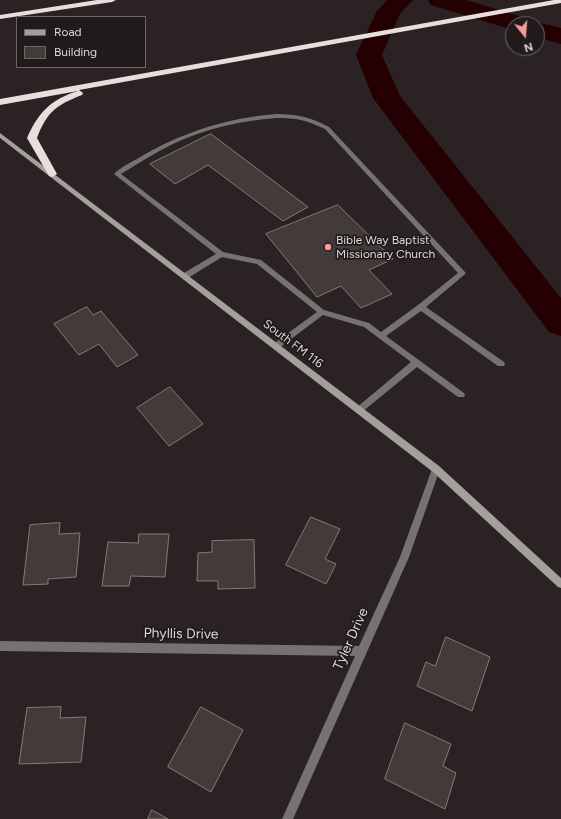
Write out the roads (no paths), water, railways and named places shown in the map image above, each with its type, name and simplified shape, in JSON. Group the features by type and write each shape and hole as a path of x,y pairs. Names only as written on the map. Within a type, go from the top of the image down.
{"highway":[{"path":"0,17 112,0"},
{"path":"0,102 561,1"},
{"path":"52,174 32,138 41,116 58,101 107,82"}],"main road":[{"name":"South FM 116","path":"0,135 436,469 561,584"}],"street":[{"path":"381,336 462,273 327,128 308,119 280,116 225,123 198,130 170,142 117,174 221,254 260,262 322,312 366,325 461,396"},
{"path":"185,276 221,254"},
{"path":"421,306 501,364"},
{"path":"276,346 322,312"},
{"path":"359,410 416,363"},
{"name":"Tyler Drive","path":"287,819 404,557 436,469"},
{"name":"Phyllis Drive","path":"0,646 361,651"}],"waterway":[{"path":"401,0 389,11 369,55 387,98 561,323"},
{"path":"440,0 505,20"},
{"path":"545,31 561,36"}],"place":[{"name":"Bible Way Baptist Missionary Church","path":"328,247"}]}
